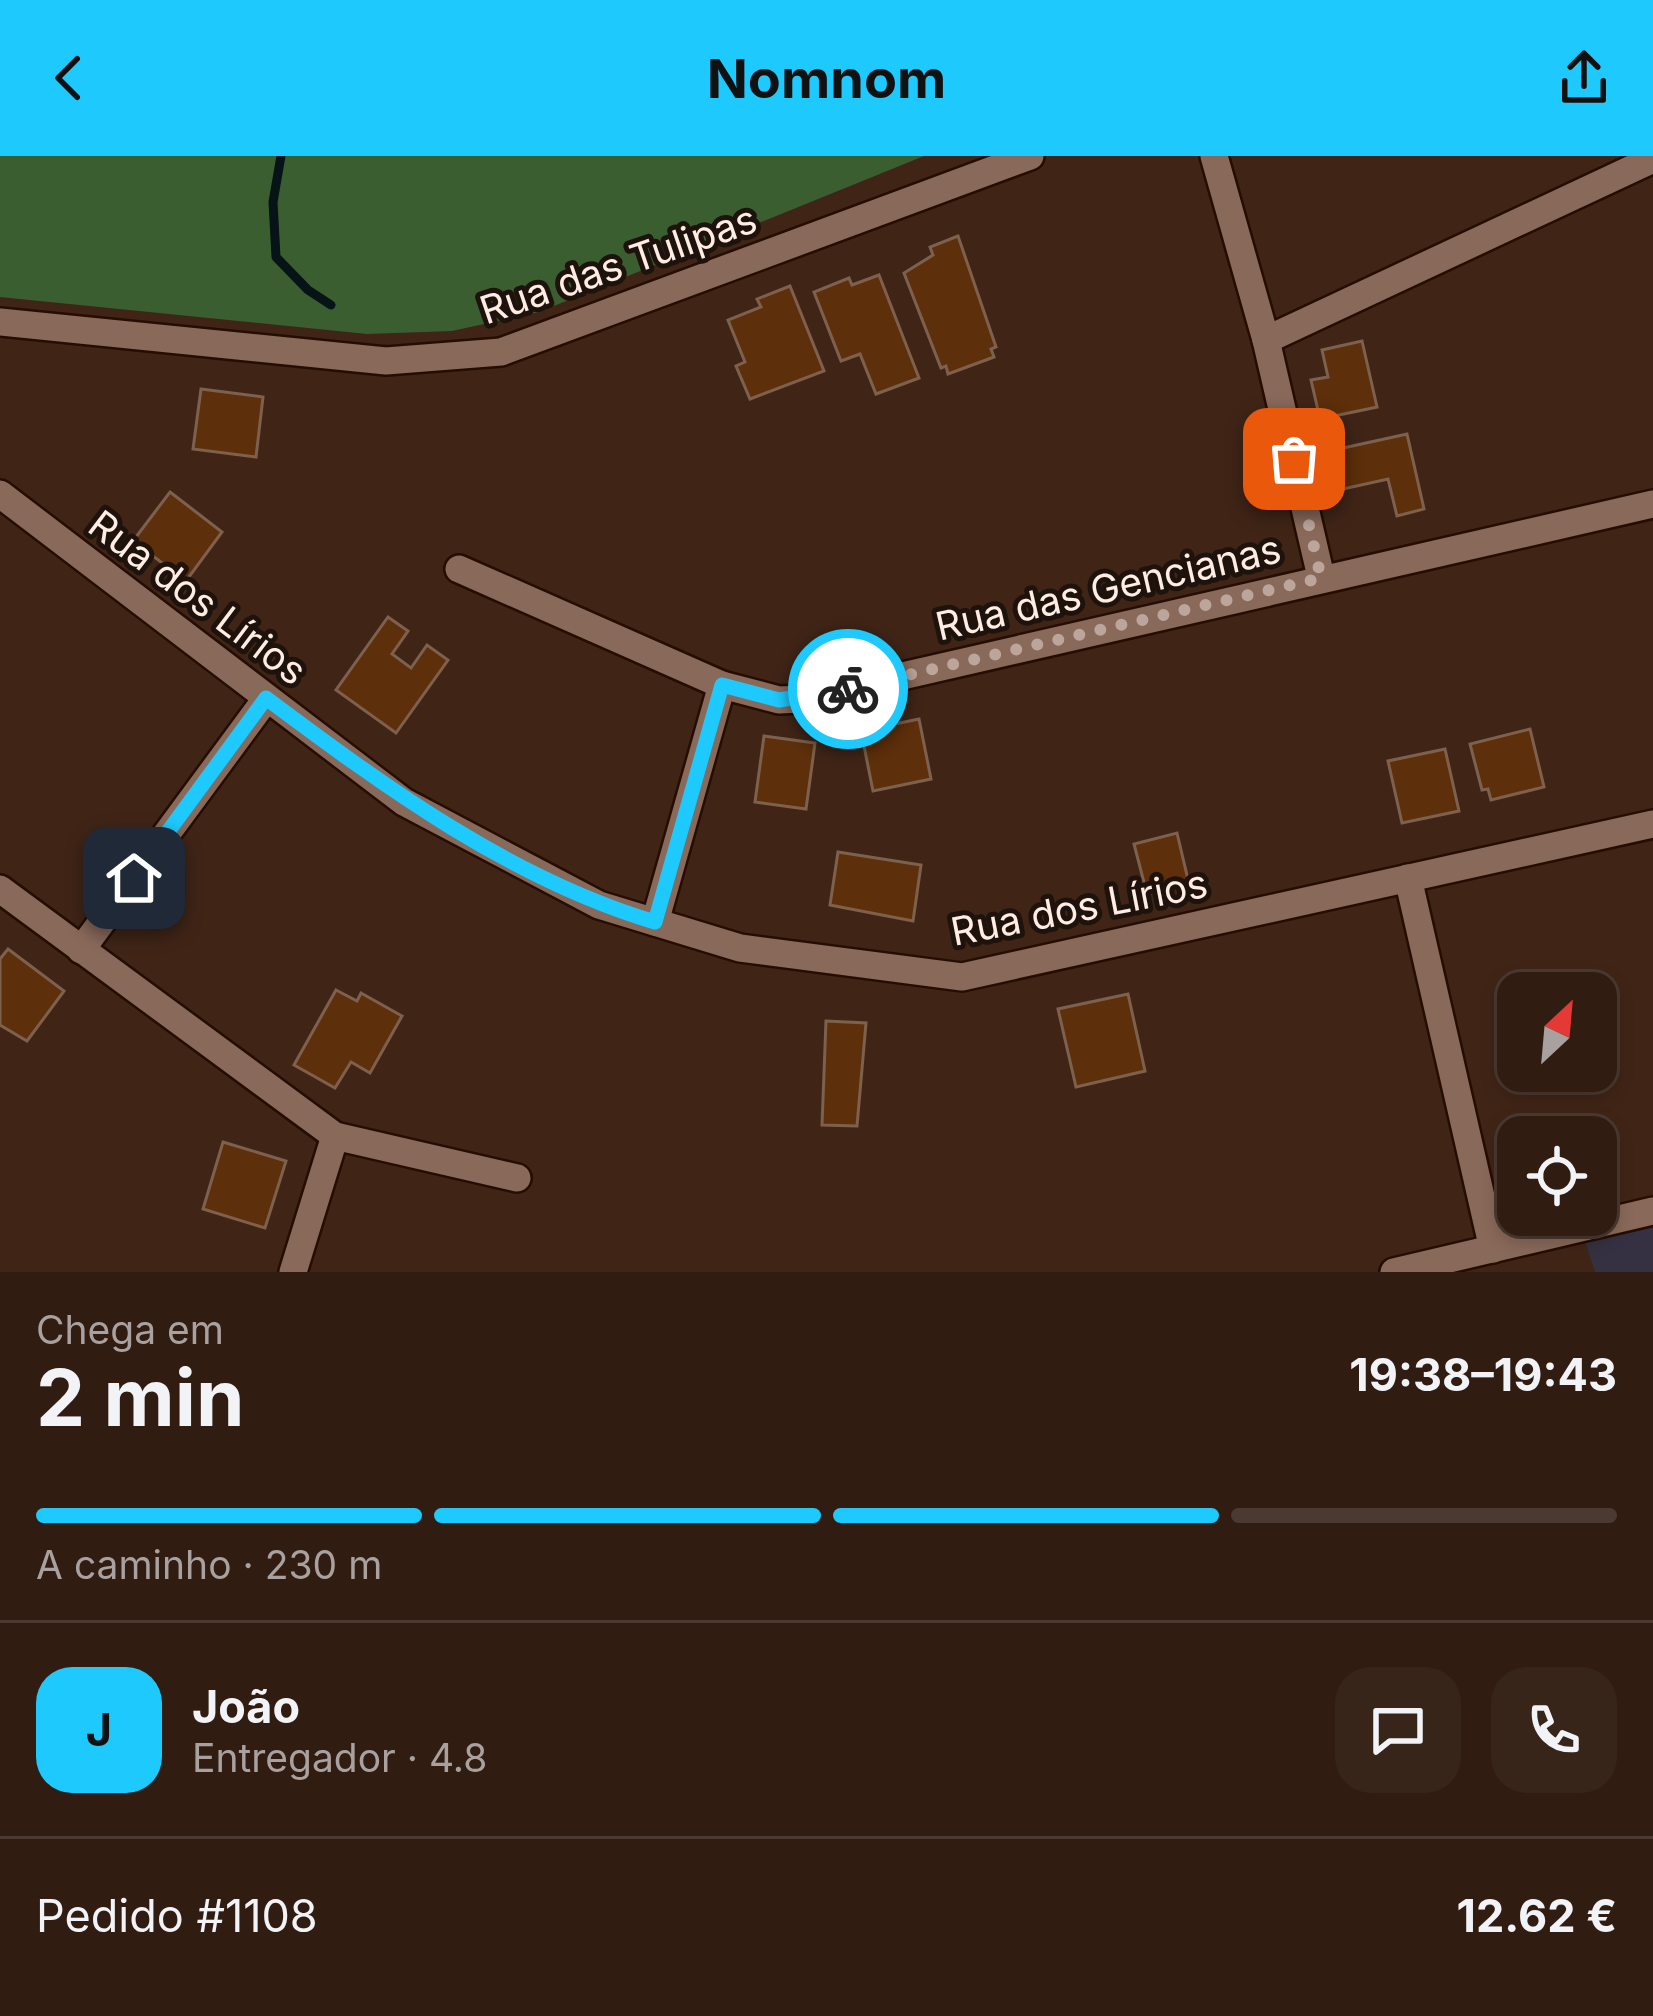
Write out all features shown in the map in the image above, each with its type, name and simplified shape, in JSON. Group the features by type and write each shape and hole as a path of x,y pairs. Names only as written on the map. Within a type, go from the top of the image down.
{"street":[{"name":"Rua das Tulipas","path":"0,322 386,361 501,352 1030,156"},
{"path":"1214,156 1266,340 1321,578"},
{"path":"1266,340 1653,159"},
{"name":"Rua dos Lírios","path":"0,494 404,802 599,905 740,948 962,977 1653,824"},
{"name":"Rua das Gencianas","path":"458,569 722,685 779,700 802,699 1653,504"},
{"path":"655,922 722,685"},
{"path":"81,950 266,698"},
{"path":"1408,878 1492,1249"},
{"path":"0,889 335,1136 517,1178"},
{"path":"293,1272 335,1136"},
{"path":"1394,1272 1653,1210"}],"shaded area":[{"path":"1653,1221 1653,1272 1595,1272 1584,1238 1617,1236 1617,1230"}],"green space":[{"path":"0,156 924,156 539,312 452,331 367,334 0,297"}],"building":[{"path":"958,236 996,347 991,349 994,357 948,374 946,366 941,368 904,273 933,255 930,247"},
{"path":"879,275 919,378 876,394 860,354 841,361 814,292 849,278 852,285"},
{"path":"790,286 824,371 750,399 736,366 745,362 728,320 761,307 757,299"},
{"path":"1362,341 1377,407 1320,419 1311,380 1328,377 1322,350"},
{"path":"201,389 263,397 256,457 193,449"},
{"path":"1407,434 1424,509 1397,516 1388,479 1334,491 1325,452"},
{"path":"170,492 222,532 186,581 133,541"},
{"path":"388,617 408,631 392,654 411,668 427,645 448,660 396,733 336,690"},
{"path":"919,719 931,779 873,791 861,731"},
{"path":"1530,729 1544,787 1491,800 1488,789 1482,790 1470,744"},
{"path":"764,736 815,743 806,809 755,802"},
{"path":"1445,749 1459,811 1402,823 1388,761"},
{"path":"1177,833 1189,884 1147,894 1134,844"},
{"path":"838,852 921,865 913,921 830,905"},
{"path":"8,949 64,991 27,1041 0,1025 0,959"},
{"path":"336,990 357,1001 361,993 402,1016 370,1073 351,1062 335,1088 294,1065"},
{"path":"1128,994 1145,1071 1076,1087 1058,1009"},
{"path":"826,1021 866,1023 857,1126 822,1125"},
{"path":"223,1142 286,1161 265,1228 203,1209"}],"waterway":[{"path":"281,156 273,202 276,257 308,290 331,305"}],"way so far":[{"path":"848,689 1321,578 1294,459"}],"route":[{"path":"134,878 266,698 404,802 599,905 655,922 722,685 779,700 848,689"}]}
